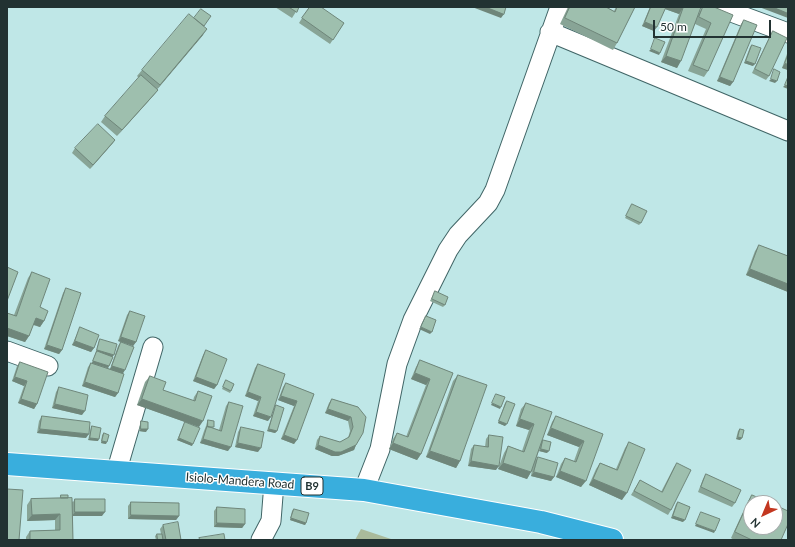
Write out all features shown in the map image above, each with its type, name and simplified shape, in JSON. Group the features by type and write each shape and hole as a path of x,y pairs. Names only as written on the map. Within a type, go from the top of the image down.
{"highway":[{"name":"Isiolo-Mandera Road","path":"7,464 364,490 541,522 612,540"}],"street":[{"path":"364,490 380,449 397,364 413,320 448,250 458,235 488,203 495,190 560,7"},
{"path":"718,7 740,11 788,33"},
{"path":"550,32 788,132"},
{"path":"116,473 153,347"},
{"path":"7,351 48,366"},
{"path":"261,540 271,521 274,483"}],"green space":[{"path":"361,529 394,540 355,540"}],"building":[{"path":"289,7 299,7 297,12"},
{"path":"310,7 321,7 344,23 333,40 302,18"},
{"path":"486,7 506,7 504,14"},
{"path":"570,7 606,7 615,12 617,7 635,7 617,43 565,18"},
{"path":"651,7 666,7 657,27 645,22"},
{"path":"681,7 701,7 681,61 666,56 683,8"},
{"path":"703,7 714,7 733,15 708,71 693,65 711,23 699,17"},
{"path":"773,7 788,7 788,13"},
{"path":"201,9 211,16 204,26 194,18"},
{"path":"189,14 207,29 160,85 142,70"},
{"path":"744,20 757,25 733,82 720,77"},
{"path":"773,31 787,38 769,76 755,69"},
{"path":"655,38 665,42 660,53 651,49"},
{"path":"752,45 761,48 755,64 746,61"},
{"path":"788,55 788,65 785,63"},
{"path":"774,69 780,72 777,81 771,79"},
{"path":"141,75 158,90 122,130 105,116"},
{"path":"788,77 788,86 785,85"},
{"path":"98,124 115,140 93,165 75,148"},
{"path":"632,204 647,211 641,223 626,216"},
{"path":"759,245 788,256 788,284 750,269"},
{"path":"7,267 18,272 7,301"},
{"path":"32,272 50,279 40,307 48,311 44,321 36,318 29,336 7,328 7,313 16,316"},
{"path":"66,288 81,293 62,350 47,345"},
{"path":"435,291 448,297 445,305 432,299"},
{"path":"130,311 145,316 136,342 121,337"},
{"path":"426,316 436,320 432,332 421,327"},
{"path":"80,327 99,335 94,348 75,341"},
{"path":"100,339 117,344 114,355 97,350"},
{"path":"121,342 134,347 125,370 112,366"},
{"path":"206,350 227,359 217,385 196,377"},
{"path":"97,351 113,357 109,366 93,361"},
{"path":"420,360 453,373 421,454 393,443 397,433 408,437 430,379 415,373"},
{"path":"20,362 48,372 37,404 21,399 27,381 15,377"},
{"path":"91,363 124,374 118,393 85,382"},
{"path":"258,364 285,374 271,417 256,412 261,397 248,392"},
{"path":"458,375 487,385 460,461 430,451"},
{"path":"150,376 166,382 163,390 195,401 198,391 212,396 203,421 142,399"},
{"path":"226,380 234,384 231,391 223,387"},
{"path":"286,383 314,394 297,440 284,435 297,401 281,396"},
{"path":"59,387 88,395 85,411 55,404"},
{"path":"496,394 505,397 501,407 492,403"},
{"path":"332,399 358,407 366,417 363,433 356,445 341,452 335,452 318,445 320,436 340,442 349,437 353,427 351,417 328,409"},
{"path":"507,401 515,404 507,424 499,421"},
{"path":"229,402 243,406 231,447 203,439 207,426 221,431"},
{"path":"526,403 552,412 531,472 503,463 508,446 524,452 534,424 520,419"},
{"path":"276,405 284,408 277,431 269,429"},
{"path":"42,416 90,422 89,434 40,429"},
{"path":"556,416 603,434 586,481 560,471 565,458 576,462 584,441 551,428"},
{"path":"208,420 214,421 214,427 208,427"},
{"path":"141,421 148,422 148,429 141,429"},
{"path":"185,422 200,428 193,444 179,438"},
{"path":"92,426 101,428 99,439 90,438"},
{"path":"241,427 264,432 261,448 238,443"},
{"path":"740,429 744,430 742,438 738,437"},
{"path":"104,433 109,435 107,442 102,441"},
{"path":"489,435 503,437 499,466 471,461 474,445 488,447"},
{"path":"543,440 551,442 549,451 541,449"},
{"path":"629,442 645,449 627,493 593,479 600,463 617,470"},
{"path":"538,457 558,463 554,477 534,472"},
{"path":"677,463 691,470 671,510 634,491 640,480 662,492"},
{"path":"706,474 741,490 735,503 701,487"},
{"path":"7,489 23,490 19,540 7,540"},
{"path":"61,495 68,495 68,498 61,498"},
{"path":"72,498 73,540 30,540 30,531 60,530 60,514 32,515 31,499"},
{"path":"75,499 105,499 105,512 75,512"},
{"path":"131,502 179,503 179,516 131,515"},
{"path":"678,502 690,507 685,520 673,516"},
{"path":"217,507 245,509 245,524 217,523"},
{"path":"294,509 309,513 306,523 291,518"},
{"path":"783,509 788,511 788,524 781,540 752,540 735,532 743,515 743,535 783,535"},
{"path":"701,512 720,519 715,531 696,524"},
{"path":"178,522 181,540 166,540 163,525"},
{"path":"157,534 162,534 163,540 158,540"},
{"path":"224,534 225,540 200,540 199,538"}]}
